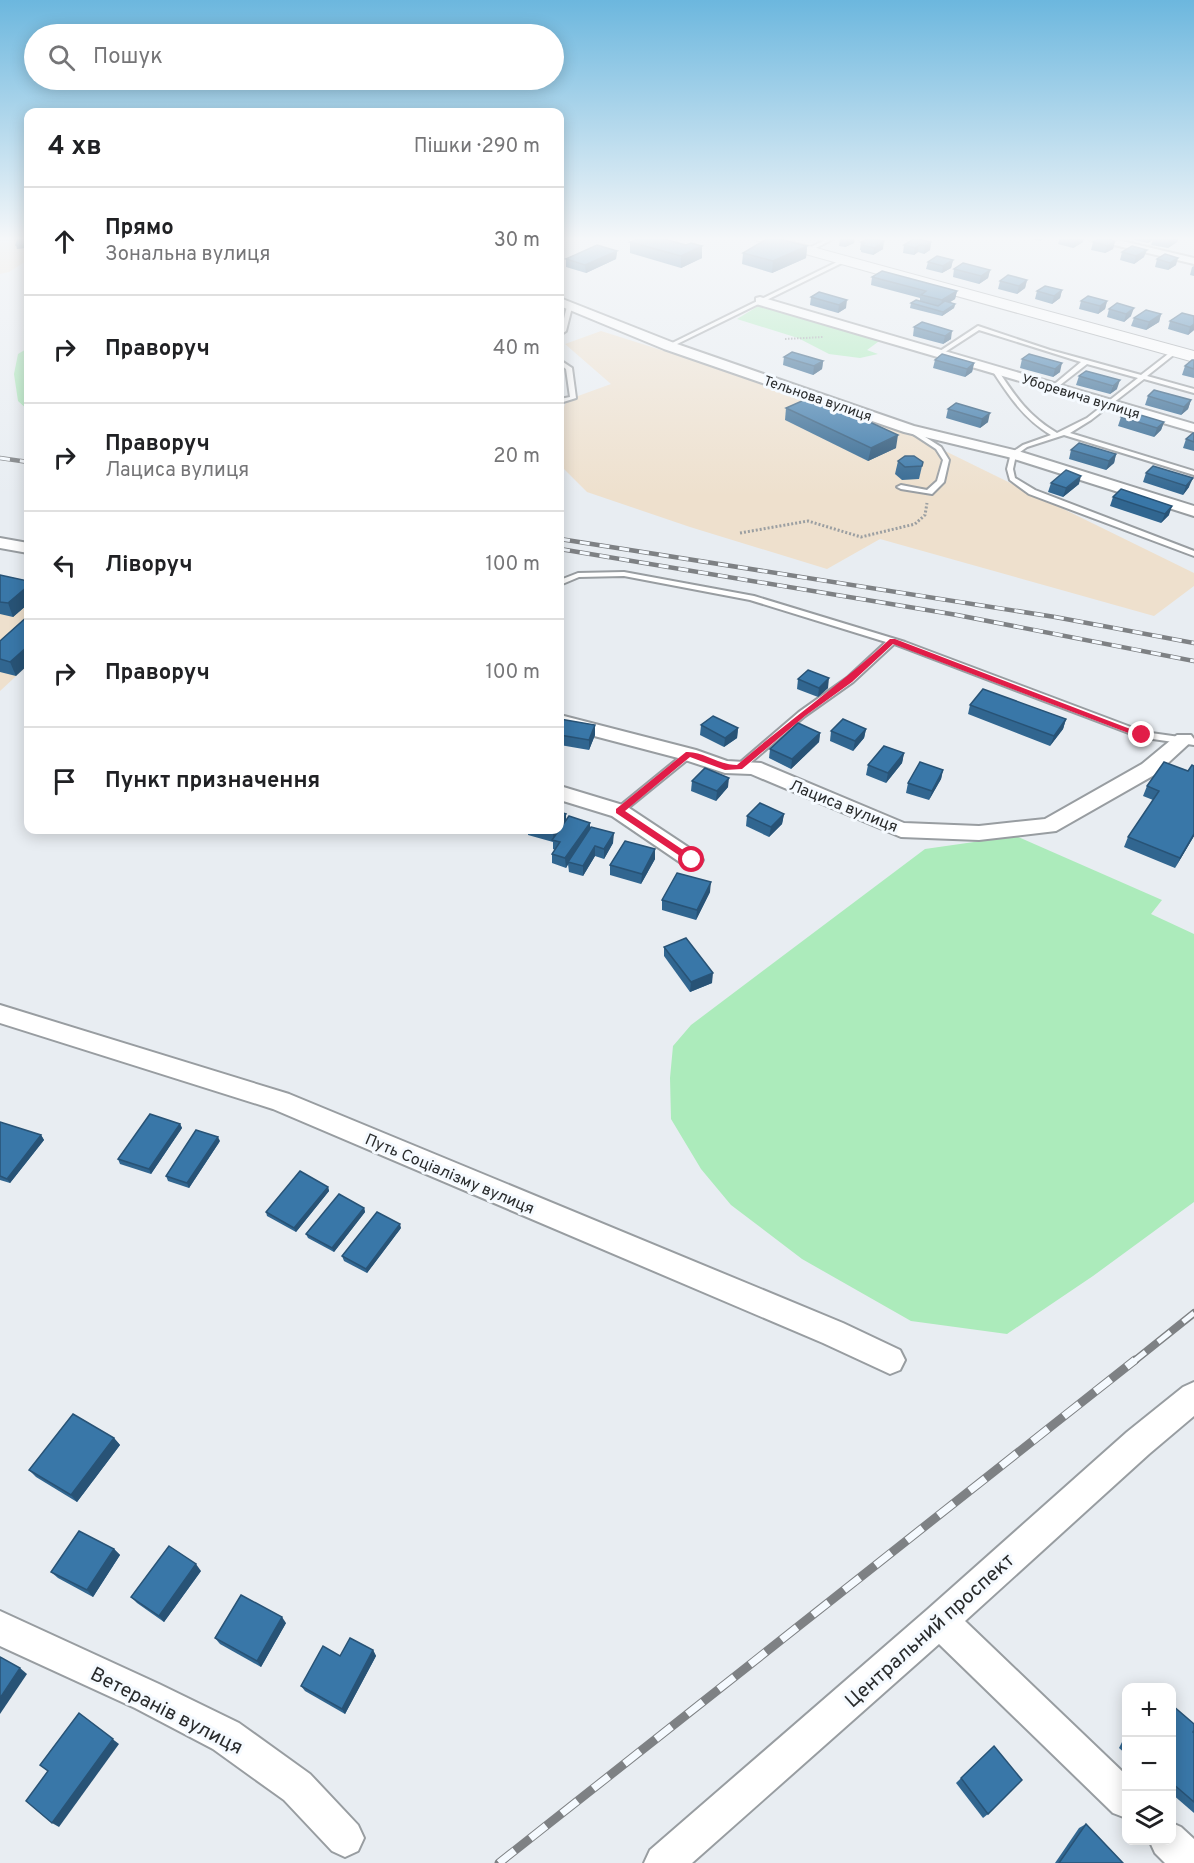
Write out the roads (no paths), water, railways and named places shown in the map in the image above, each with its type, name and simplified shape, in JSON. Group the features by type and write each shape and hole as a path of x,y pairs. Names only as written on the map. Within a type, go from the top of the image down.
{"main road":[{"path":"1072,324 1194,357"}],"street":[{"name":"Тельнова вулиця","path":"613,324 669,346 909,429 1013,454 1194,511"},
{"name":"Уборевича вулиця","path":"839,324 1105,404 1194,428"},
{"path":"0,543 24,547"},
{"name":"Лациса вулиця","path":"564,722 689,754 725,767 754,768 901,830 979,833 1049,826 1149,769 1189,740"},
{"path":"564,794 619,811 692,860"},
{"name":"Путь Соціалізму вулиця","path":"0,1014 280,1101 833,1333 890,1360"},
{"name":"Центральний проспект","path":"663,1863 940,1621 1138,1443 1194,1397"},
{"path":"940,1621 1122,1796"},
{"name":"Ветеранів вулиця","path":"0,1628 147,1696 226,1736 297,1787 345,1838"},
{"path":"1173,1845 1192,1863"}],"lane":[{"path":"669,346 718,324"},
{"path":"940,353 978,328 1085,362 1194,391"},
{"path":"1174,352 1089,418 1060,435 1025,446 1013,454 1010,469 1012,478 1032,492 1194,554"},
{"path":"1053,388 1085,362"},
{"path":"564,365 569,368 573,398 564,400"},
{"path":"995,369 1024,414 1060,435 1194,473"},
{"path":"901,487 929,492 940,482 945,460 939,448 909,429"},
{"path":"564,581 578,575 624,574 751,598 892,641 1142,735 1189,740"},
{"path":"739,768 802,714 850,680 892,641"},
{"path":"619,811 689,754"}],"railway":[{"path":"0,458 24,461"},
{"path":"564,540 1055,617 1194,643"},
{"path":"564,550 957,615 1194,661"},
{"path":"1133,1362 1194,1313"},
{"path":"499,1863 1135,1360"}]}
